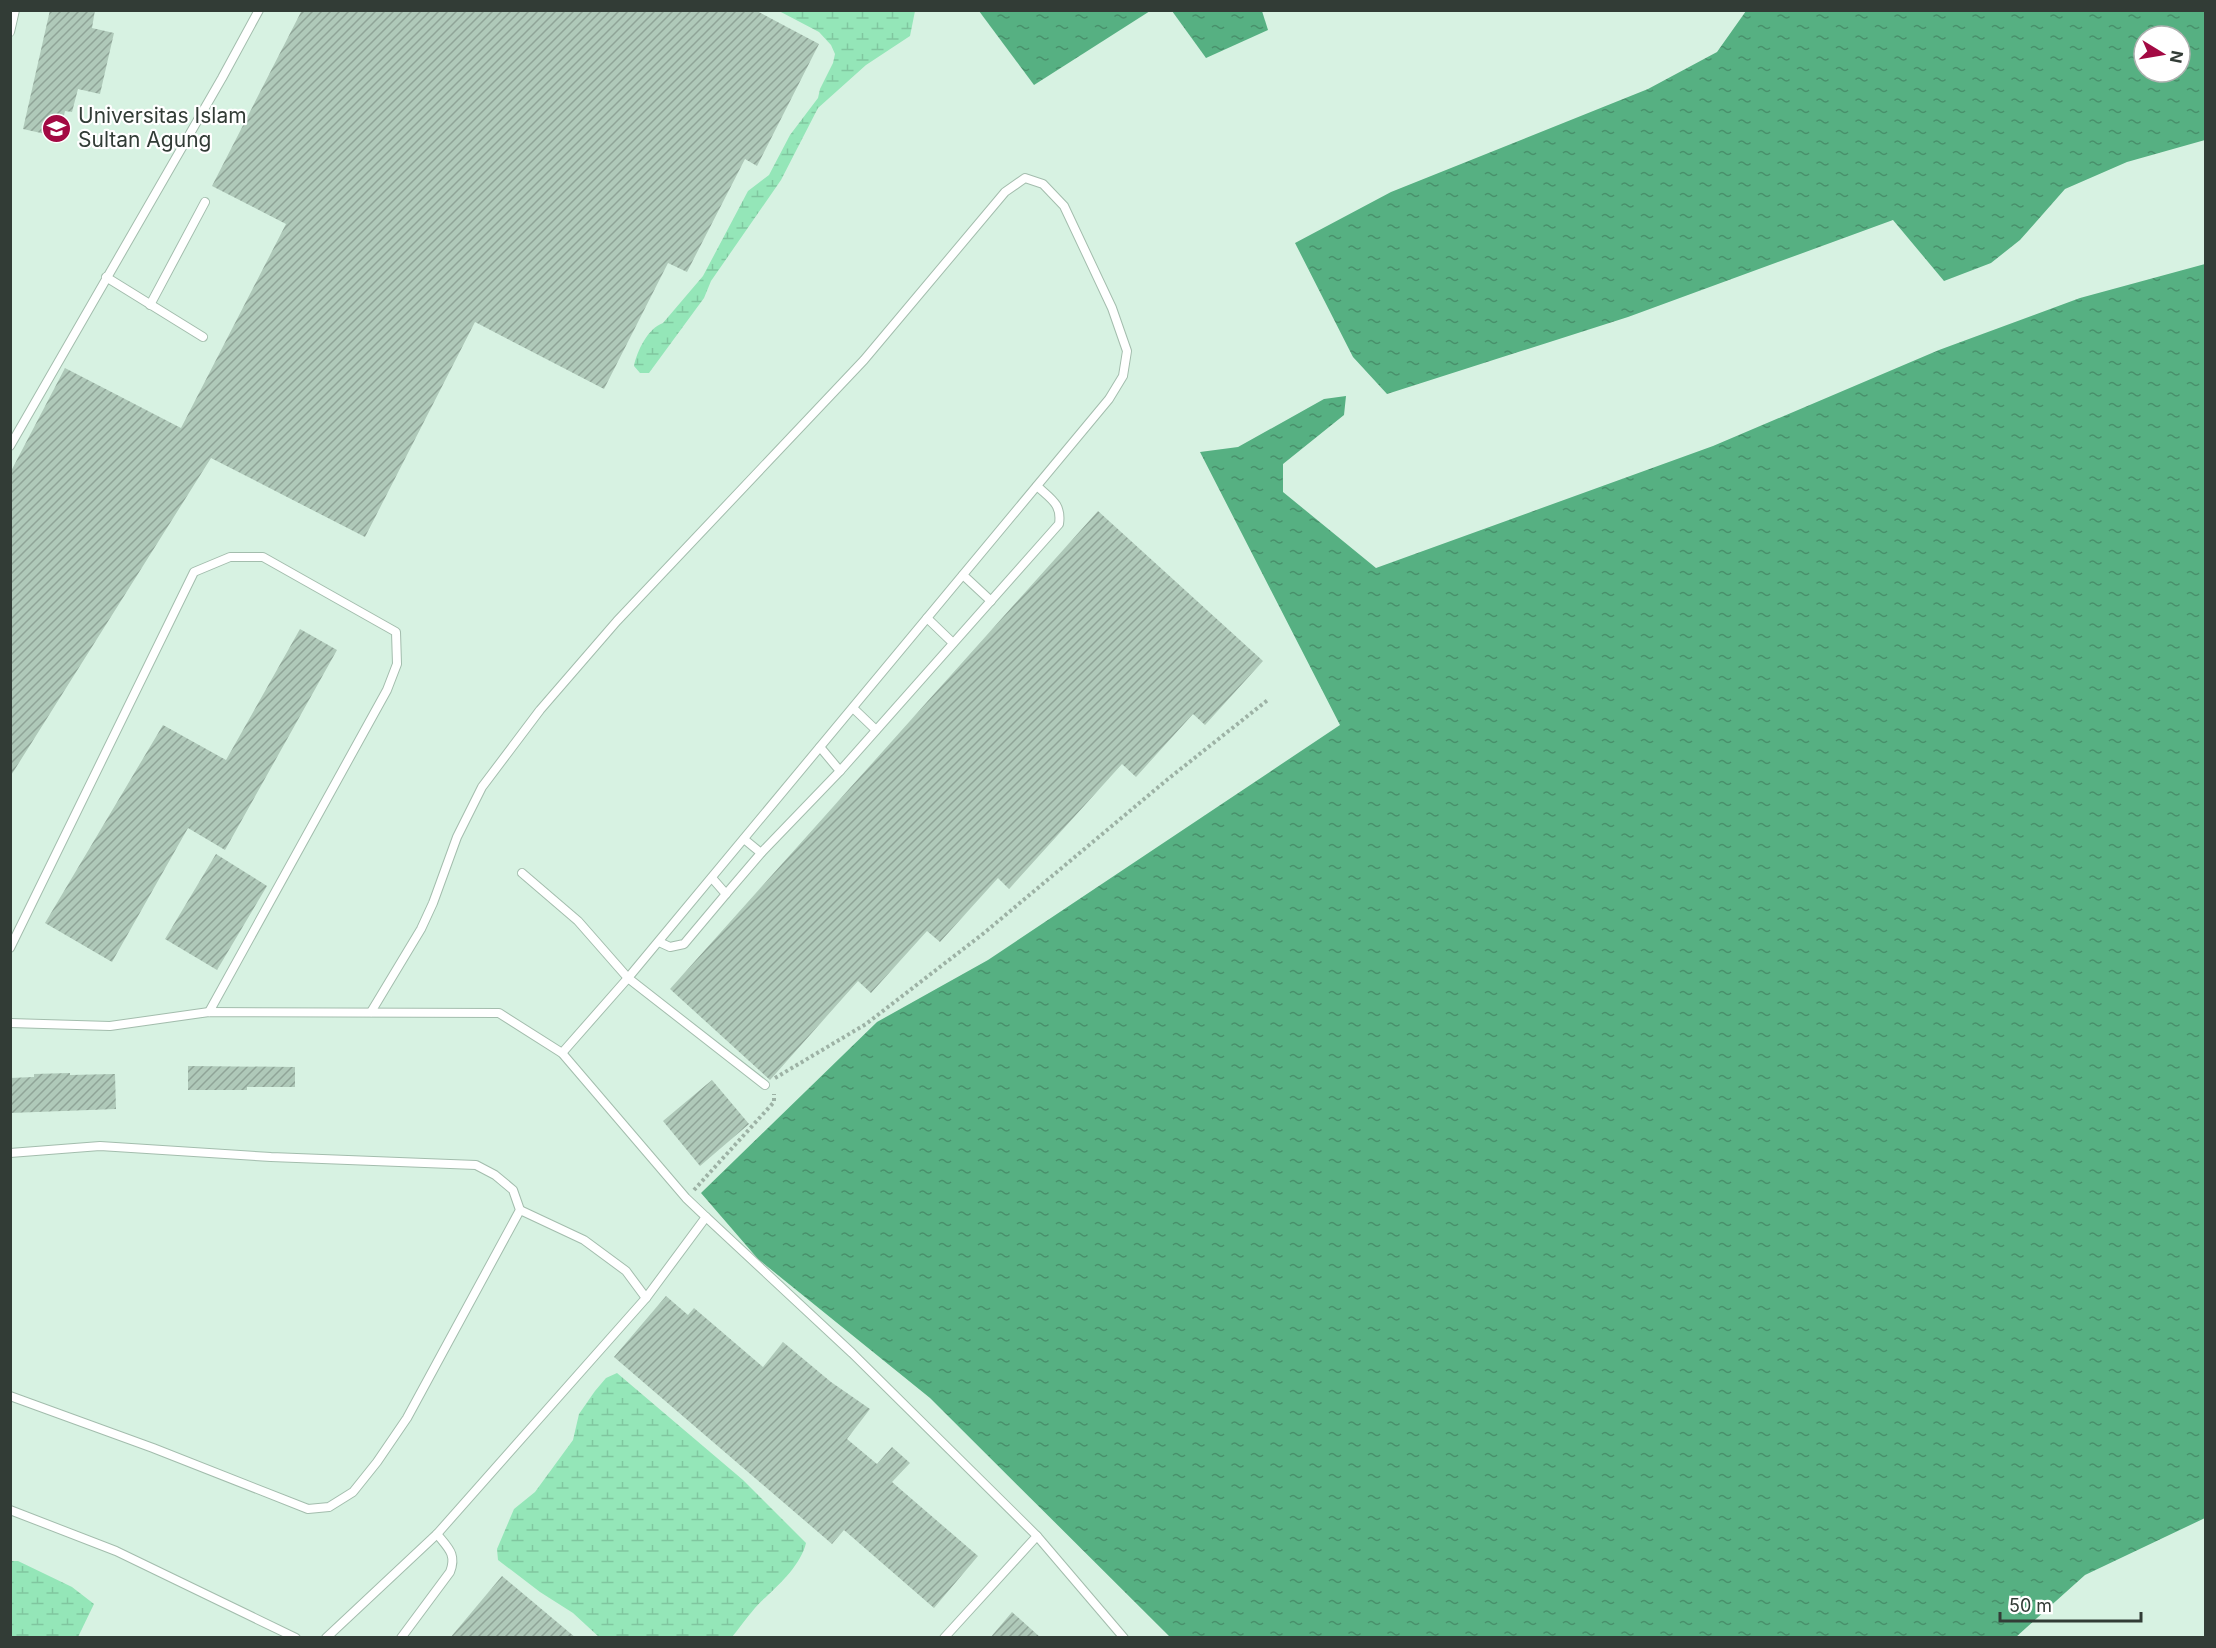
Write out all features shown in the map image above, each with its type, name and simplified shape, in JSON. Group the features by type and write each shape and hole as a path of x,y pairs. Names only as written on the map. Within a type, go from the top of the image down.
{"lane":[{"path":"10,32 15,10"},
{"path":"10,446 259,10"},
{"path":"371,1012 421,929 457,837 482,787 540,710 617,621 864,360 1005,192 1025,178 1043,184 1064,206 1112,308 1126,351 1123,376 1109,399 1037,486 659,942 562,1053"},
{"path":"150,305 205,202"},
{"path":"106,277 203,338"},
{"path":"659,942 670,947 684,944 761,853 840,771 1059,524 1061,513 1059,507 1037,486"},
{"path":"10,948 194,572 230,557 263,557 396,632 398,664 387,690 209,1012"},
{"path":"963,575 991,601"},
{"path":"927,618 953,643"},
{"path":"853,708 876,730"},
{"path":"820,747 840,771"},
{"path":"744,839 761,853"},
{"path":"522,873 578,921 628,978 765,1085"},
{"path":"712,878 726,894"},
{"path":"10,1023 110,1026 209,1012 500,1013 562,1053 686,1198 852,1353 1037,1536 1124,1638"},
{"path":"10,1153 100,1146 271,1157 476,1165 495,1175 513,1190 520,1210 584,1240 626,1271 646,1298"},
{"path":"10,1396 308,1509 329,1507 353,1492 407,1418 520,1210"},
{"path":"326,1638 437,1534 646,1298 706,1217"},
{"path":"10,1510 116,1551 296,1638"},
{"path":"401,1638 450,1572 453,1563 452,1554 437,1534"},
{"path":"944,1638 1037,1536"}],"path":[{"path":"686,1198 774,1102 775,1094 765,1085 875,1017 984,933 1167,779 1269,699"}],"green space":[{"path":"779,11 915,11 910,36 866,65 818,108 781,180 711,281 704,298 649,373 640,373 634,366 644,341 663,323 703,276 748,191 769,175 790,135 818,98 833,63 835,54 831,45 819,32"},
{"path":"617,1373 743,1480 806,1543 790,1573 757,1606 732,1637 599,1637 573,1613 540,1592 498,1560 497,1549 514,1509 535,1492 573,1440 579,1414 595,1391 606,1378"},
{"path":"11,1561 18,1561 72,1587 94,1604 78,1637 11,1637"}],"water":[{"path":"979,11 1150,11 1034,85"},
{"path":"1172,11 1262,11 1268,30 1206,58"},
{"path":"1746,11 2205,11 2205,140 2127,162 2065,189 2020,240 1991,263 1944,281 1893,220 1628,317 1387,394 1353,357 1295,243 1391,192 1648,89 1717,52"},
{"path":"2205,264 2205,1518 2085,1575 2016,1637 1170,1637 930,1398 758,1259 701,1193 877,1022 988,960 1340,725 1200,452 1238,447 1324,399 1346,396 1344,415 1283,464 1283,492 1376,568 1713,446 1939,350 2080,298"}],"building":[{"path":"50,10 95,10 92,28 114,33 100,94 78,89 72,112 65,111 59,137 23,129"},
{"path":"302,10 755,10 819,44 757,166 745,159 687,272 668,263 604,389 475,322 365,537 211,458 10,777 10,473 65,368 181,428 286,224 212,186"},
{"path":"1098,511 1263,661 1205,725 1193,714 1136,777 1122,764 1009,889 998,878 940,942 927,931 871,993 858,981 770,1080 670,989"},
{"path":"300,629 337,650 225,850 188,828 112,962 45,923 163,725 226,760"},
{"path":"216,854 267,886 217,970 165,939"},
{"path":"188,1066 295,1067 295,1087 188,1090"},
{"path":"70,1073 70,1075 115,1074 116,1109 10,1113 10,1078 34,1077 34,1074"},
{"path":"712,1080 749,1124 700,1166 663,1121"},
{"path":"666,1296 688,1315 694,1308 763,1367 783,1342 831,1382 870,1409 847,1439 877,1464 892,1447 910,1463 892,1482 978,1556 934,1608 844,1530 832,1544 614,1357"},
{"path":"502,1576 576,1638 450,1638"},
{"path":"1012,1612 1041,1638 990,1638"}],"place":[{"name":"Universitas Islam Sultan Agung","path":"57,128"}]}
